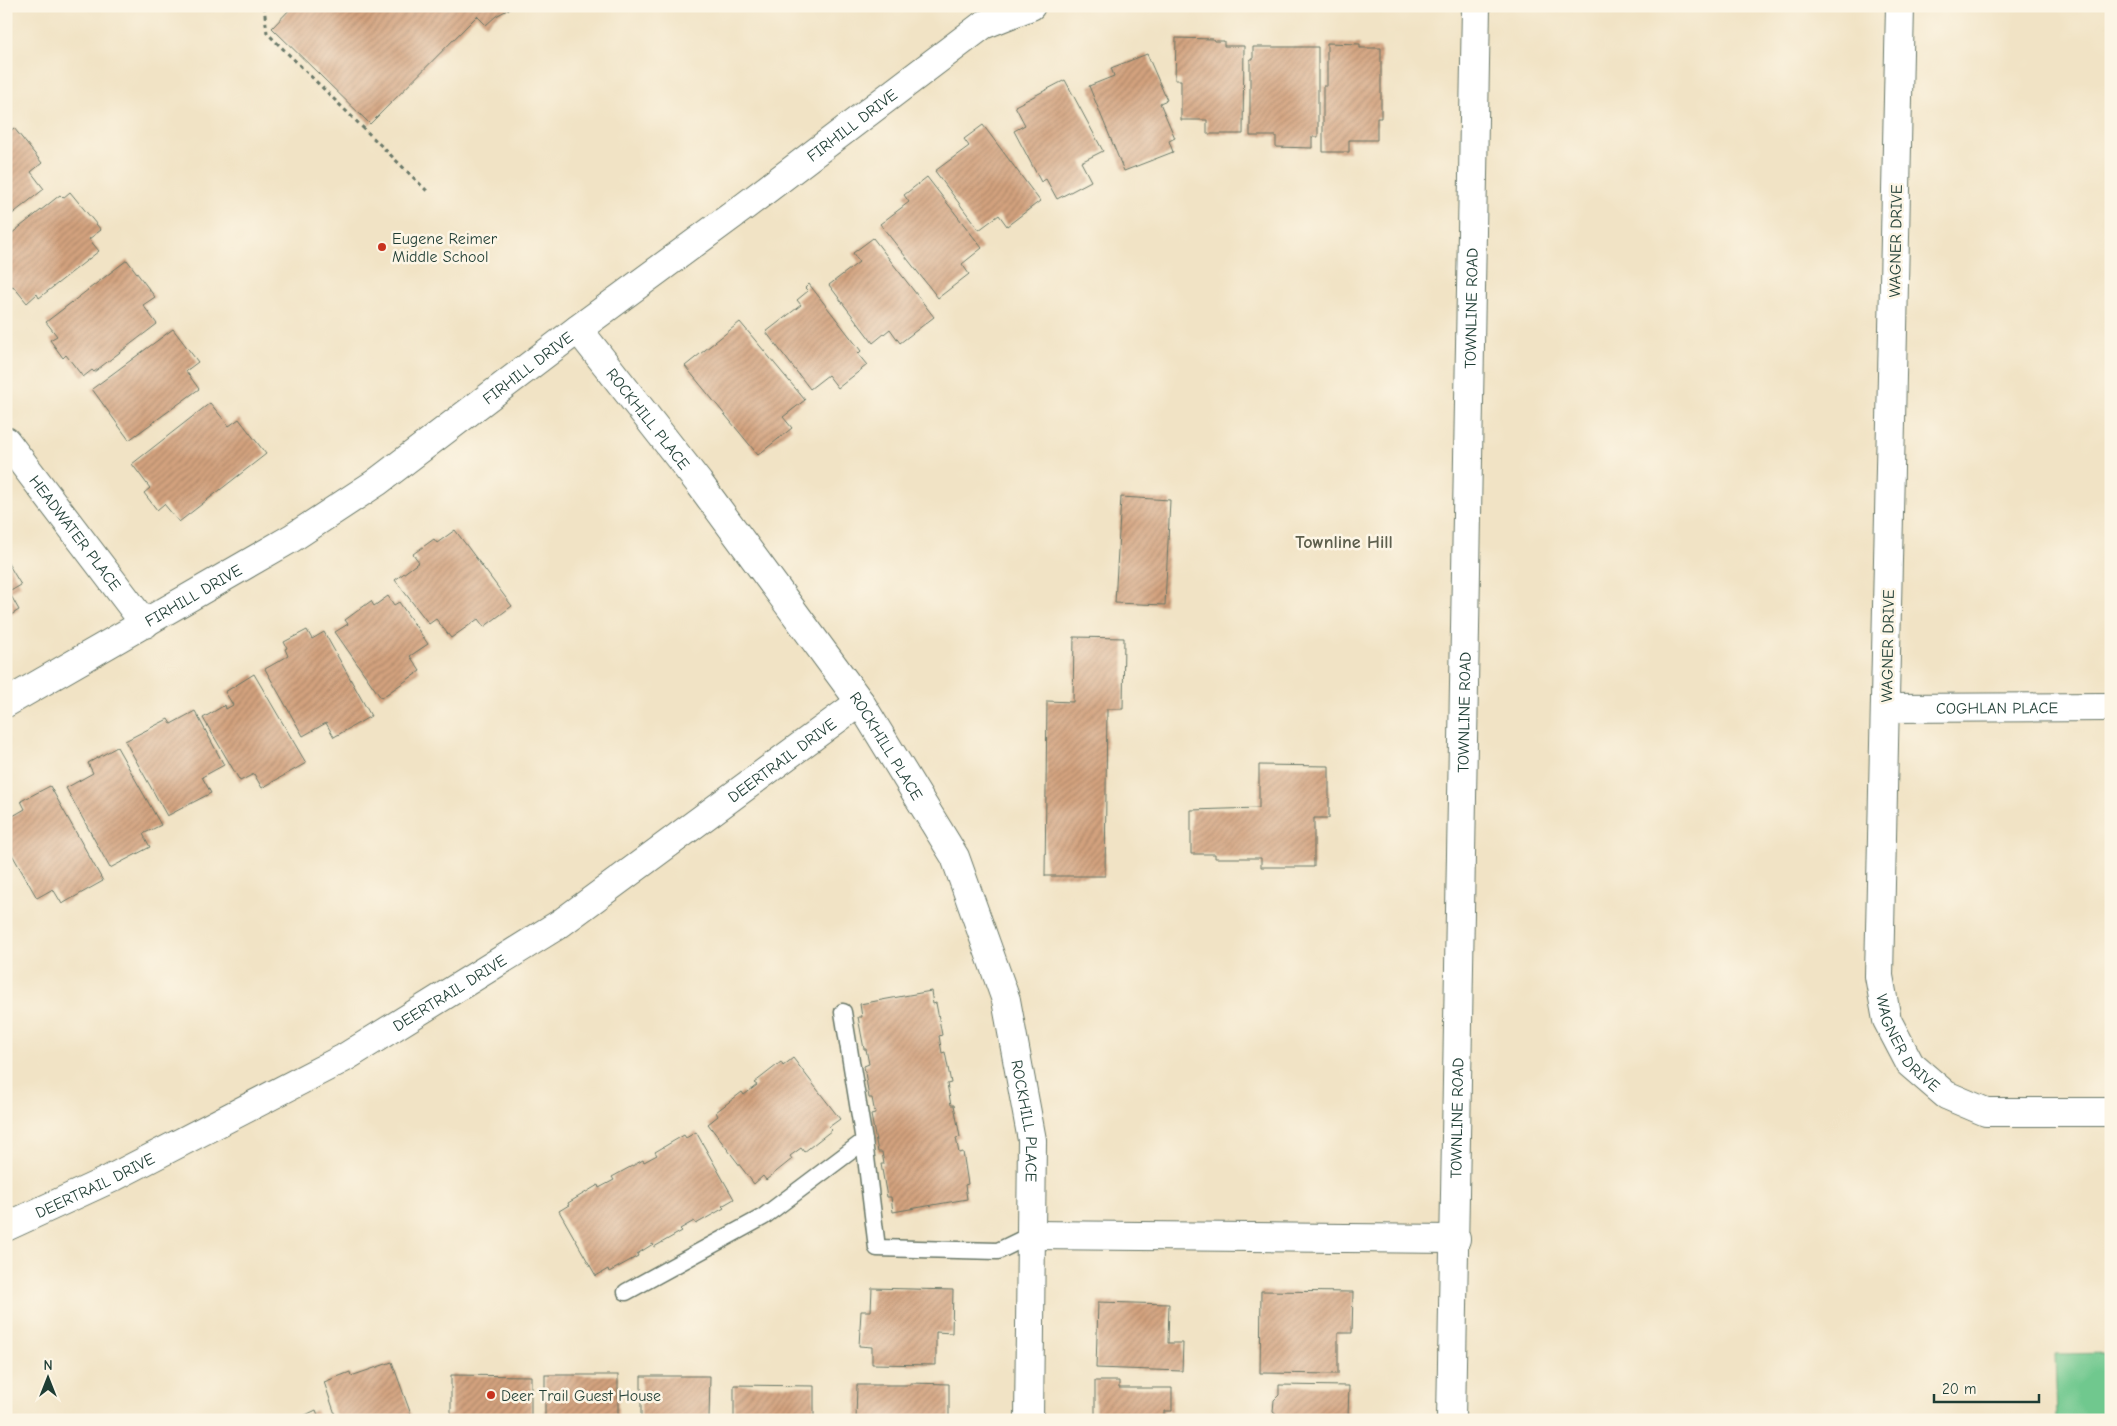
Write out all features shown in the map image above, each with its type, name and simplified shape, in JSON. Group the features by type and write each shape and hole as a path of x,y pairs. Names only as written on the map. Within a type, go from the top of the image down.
{"street":[{"name":"FIRHILL DRIVE","path":"6,703 292,538 377,482 983,25 1031,6"},
{"name":"TOWNLINE ROAD","path":"1452,1420 1476,6"},
{"name":"WAGNER DRIVE","path":"1900,6 1879,976 1887,1020 1910,1064 1946,1095 1986,1112 2111,1112"},
{"name":"ROCKHILL PLACE","path":"578,329 699,483 860,702 955,857 1006,1000 1032,1140 1028,1420"},
{"name":"HEADWATER PLACE","path":"6,441 145,624"},
{"name":"DEERTRAIL DRIVE","path":"6,1227 110,1179 344,1058 562,923 860,702"},
{"name":"COGHLAN PLACE","path":"1885,708 2111,707"},
{"path":"1031,1235 1456,1239"}],"lane":[{"path":"843,1012 864,1141 877,1248 998,1251 1031,1235"},
{"path":"626,1292 763,1217 864,1141"}],"path":[{"path":"264,6 267,33 427,191"}],"green space":[{"path":"2111,1353 2111,1420 2057,1420 2055,1354"}],"building":[{"path":"293,6 515,6 496,16 486,25 477,16 370,124 272,28"},
{"path":"1176,38 1213,39 1214,41 1224,41 1224,46 1244,46 1243,134 1207,134 1207,120 1181,120 1181,80 1175,80"},
{"path":"1327,43 1360,44 1360,48 1381,48 1381,118 1377,118 1377,140 1349,140 1349,152 1323,152 1323,86 1327,86"},
{"path":"1253,47 1318,47 1318,137 1312,137 1312,148 1276,147 1276,136 1250,136 1250,59 1253,59"},
{"path":"1147,54 1167,100 1160,103 1175,138 1169,141 1173,152 1124,171 1089,86 1114,76 1111,68"},
{"path":"1065,80 1103,151 1081,162 1091,181 1057,199 1046,179 1041,182 1014,131 1025,125 1015,106"},
{"path":"983,125 1040,201 1007,226 999,215 979,230 935,171 969,146 964,139"},
{"path":"14,128 42,163 31,172 44,189 6,219 6,134"},
{"path":"927,177 982,248 962,264 969,274 938,298 880,224 909,202 904,195"},
{"path":"70,192 101,230 89,239 99,251 39,298 37,294 27,303 13,286 6,289 6,238 60,195 63,198"},
{"path":"873,238 934,317 900,343 890,329 873,343 829,285 859,262 853,253"},
{"path":"127,260 155,297 143,305 157,324 94,372 92,370 83,377 66,355 63,358 50,340 57,336 46,322"},
{"path":"809,284 861,351 858,354 867,365 838,388 828,375 810,389 766,332 801,305 797,300 808,291 805,288"},
{"path":"740,322 805,400 783,417 792,428 758,455 685,366"},
{"path":"173,329 198,362 186,371 199,389 129,440 92,389"},
{"path":"210,403 229,426 239,419 266,454 179,522 164,504 157,510 144,493 150,488 132,464"},
{"path":"1121,497 1170,500 1165,605 1115,603"},
{"path":"455,530 512,606 484,627 478,619 451,638 436,619 429,624 395,580 419,562 413,554 434,539 437,543"},
{"path":"6,560 21,585 9,592 19,610 6,618"},
{"path":"388,596 394,605 399,602 428,644 410,656 420,671 381,698 335,632 348,624 345,620 371,601 374,606"},
{"path":"307,630 312,639 324,632 371,716 334,737 326,723 303,736 265,669 288,656 284,642"},
{"path":"1074,637 1124,638 1123,709 1107,709 1105,876 1045,876 1047,701 1073,702"},
{"path":"254,674 306,763 262,788 254,774 240,781 203,718 225,705 226,709 233,705 225,692"},
{"path":"195,711 224,765 202,777 211,793 167,816 125,741 168,719 171,724"},
{"path":"117,747 161,825 143,834 150,847 110,868 66,788 93,773 88,763"},
{"path":"1259,765 1329,766 1329,818 1314,818 1314,867 1261,867 1261,858 1215,858 1215,854 1191,854 1191,810 1259,808"},
{"path":"50,786 103,881 62,904 53,889 37,898 6,844 6,820 25,809 21,801"},
{"path":"931,991 933,1004 936,1003 942,1035 939,1036 942,1053 945,1052 951,1083 947,1084 951,1105 954,1105 960,1137 956,1138 959,1153 963,1152 968,1184 965,1185 967,1199 893,1212 891,1197 887,1197 881,1164 884,1164 882,1152 878,1152 871,1115 875,1114 872,1098 869,1098 864,1066 869,1064 858,1017 862,1017 860,1004"},
{"path":"793,1058 840,1119 829,1127 832,1130 804,1152 801,1148 790,1156 792,1159 766,1180 763,1176 754,1184 708,1124 718,1116 716,1112 742,1092 744,1095 757,1085 754,1083 781,1062 783,1066"},
{"path":"696,1132 734,1199 722,1206 724,1208 696,1224 694,1221 680,1229 682,1231 654,1247 653,1244 637,1254 638,1256 609,1272 608,1269 596,1276 559,1211 569,1205 568,1203 598,1185 599,1188 614,1180 612,1177 643,1160 644,1162 657,1155 655,1152 684,1135 686,1138"},
{"path":"872,1288 953,1290 952,1333 936,1332 936,1365 872,1364 872,1347 859,1346 861,1311 871,1311"},
{"path":"1261,1291 1353,1292 1352,1333 1338,1333 1338,1374 1260,1373"},
{"path":"1098,1302 1169,1304 1168,1343 1183,1343 1182,1371 1096,1368"},
{"path":"392,1362 413,1420 337,1420 324,1382 350,1372 351,1376"},
{"name":"Deer Trail Guest House","path":"451,1375 531,1376 531,1420 445,1420 446,1415 451,1415"},
{"path":"545,1375 618,1375 618,1420 545,1420"},
{"path":"641,1376 710,1376 709,1420 641,1420"},
{"path":"1095,1381 1119,1381 1119,1388 1172,1388 1172,1411 1164,1411 1164,1420 1095,1420"},
{"path":"910,1383 949,1384 949,1420 856,1420 857,1385 910,1385"},
{"path":"734,1385 814,1386 814,1420 734,1420"},
{"path":"1279,1385 1349,1386 1348,1417 1351,1417 1350,1420 1279,1420 1279,1417 1273,1412 1274,1400 1279,1395"},
{"path":"316,1410 320,1420 295,1420"}],"place":[{"name":"Eugene Reimer Middle School","path":"382,247"},
{"name":"Deer Trail Guest House","path":"491,1395"}],"district":[{"name":"Townline Hill","path":"1344,542"}]}
